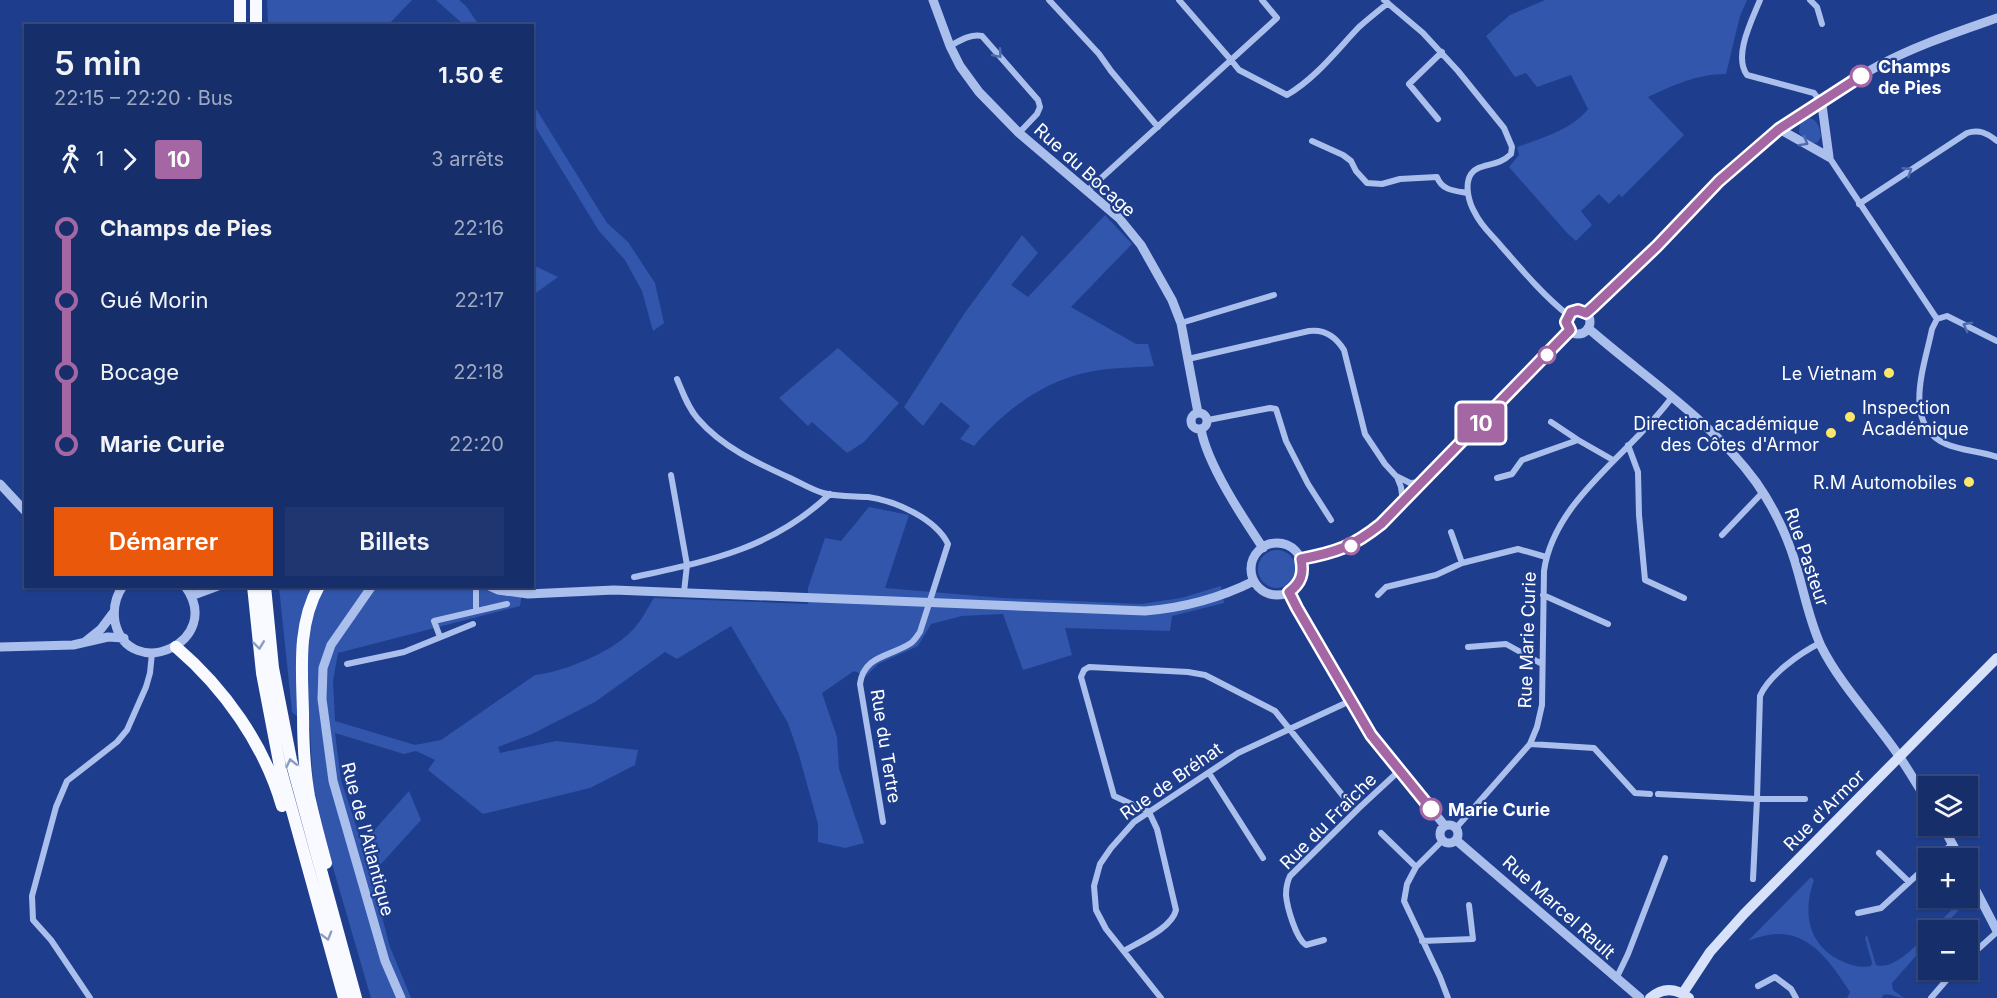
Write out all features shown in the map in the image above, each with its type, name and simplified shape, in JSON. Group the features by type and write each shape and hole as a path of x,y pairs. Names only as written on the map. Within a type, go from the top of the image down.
{"highway":[{"path":"240,0 240,24"},
{"path":"256,0 256,24"},
{"path":"253,588 262,673 274,739 290,808 344,998"},
{"path":"265,588 273,668 291,760 356,998"},
{"path":"318,588 313,597 304,630 301,669 303,743 309,795 333,891 335,920"},
{"path":"176,647 210,679 247,729 279,796 296,854 318,904"}],"main road":[{"name":"Rue d'Armor","path":"1686,995 1710,952 1744,914 1997,657"},
{"path":"1650,998 1658,992 1667,990 1686,995"}],"street":[{"name":"Rue du Bocage","path":"933,0 950,46 960,66 979,92 1019,133 1119,218 1141,245 1172,300 1181,323 1198,412"},
{"path":"1049,0 1099,54 1158,127"},
{"path":"1179,0 1239,70 1287,95 1314,75 1386,2 1442,52 1504,128 1512,147 1511,154 1504,162 1477,168 1470,175 1468,193 1474,213 1523,271 1568,315"},
{"path":"1087,191 1277,18 1262,0"},
{"path":"1760,0 1741,53 1743,69 1747,75 1814,93 1822,105 1829,157 1937,319"},
{"path":"1810,0 1817,6 1822,24"},
{"path":"1586,313 1657,246 1719,181 1779,129 1880,65 1997,18"},
{"path":"950,46 964,38 982,36 1038,100 1040,107 1037,114 1019,133"},
{"path":"1438,119 1409,84 1442,52"},
{"path":"1779,129 1829,157"},
{"path":"1860,204 1967,133 1976,130 1986,133 1997,141"},
{"path":"1312,141 1351,161 1356,171 1367,183 1382,184 1400,179 1437,177 1447,189 1468,193"},
{"path":"1181,323 1274,295"},
{"path":"1575,310 1586,313 1589,318 1588,328 1578,334 1570,330 1566,322 1568,315 1575,310"},
{"path":"1997,341 1947,316 1937,319 1932,329 1918,400 1925,424 1931,433 1946,444 1997,457"},
{"name":"Rue Pasteur","path":"1588,328 1696,416 1729,450 1763,492 1772,505 1785,534 1810,620 1828,659 1918,787"},
{"path":"1301,559 1333,553 1353,544 1381,524 1570,330"},
{"path":"1188,359 1309,331 1327,333 1344,350 1365,434 1396,476 1401,487 1403,502"},
{"path":"677,379 686,403 698,420 739,453 819,492 870,498 900,506 916,513 943,534 948,544 931,602"},
{"name":"Rue Marie Curie","path":"1456,828 1530,744 1537,727 1542,705 1543,595 1546,557 1551,542 1571,510 1612,460 1672,398"},
{"path":"1208,420 1270,408 1276,410 1290,450 1331,520"},
{"path":"1198,412 1206,415 1208,420 1206,427 1201,429 1194,427 1191,423 1192,417 1198,412"},
{"path":"1551,422 1612,460"},
{"path":"1201,429 1224,486 1263,548"},
{"path":"1497,478 1512,474 1522,460 1578,440"},
{"path":"1628,445 1638,472 1645,580 1684,598"},
{"path":"671,475 687,566 684,592"},
{"path":"1396,476 1410,483 1423,482"},
{"path":"0,484 24,510"},
{"path":"1722,535 1763,492"},
{"path":"634,577 728,555 766,539 816,507 831,494"},
{"path":"1451,532 1462,563"},
{"path":"1280,543 1289,546 1301,559 1302,578 1289,592 1280,595 1269,594 1254,581 1251,572 1256,554 1271,544 1280,543"},
{"path":"1378,595 1386,587 1436,575 1462,563 1518,549 1546,557"},
{"path":"494,588 528,594 580,590 684,592 1145,611 1191,604 1227,593 1254,581"},
{"path":"122,588 115,600 114,613 117,627 128,644 138,650 152,653 176,647 183,641 193,625 194,607 186,588"},
{"path":"191,597 213,588"},
{"name":"Rue de l'Atlantique","path":"370,588 330,645 323,668 322,699 333,781 385,961 401,998"},
{"path":"476,588 476,610"},
{"path":"1289,592 1371,735 1444,826"},
{"path":"1543,595 1608,624"},
{"name":"Rue du Tertre","path":"883,822 860,684 862,672 871,662 912,642 920,632 931,602"},
{"path":"440,637 434,621 507,604"},
{"path":"84,643 101,629 114,613"},
{"path":"347,664 404,652 473,624"},
{"path":"0,647 73,645 108,638 124,638"},
{"path":"1753,879 1760,696 1764,686 1788,662 1820,643"},
{"path":"1468,647 1506,644 1542,664"},
{"path":"90,998 51,940 33,920 32,896 56,807 67,781 117,742 127,730 146,687 152,653"},
{"path":"1124,951 1168,924 1175,915 1176,909 1157,829 1149,812 1114,796 1081,677 1089,666 1205,675 1275,711 1344,797"},
{"name":"Rue de Bréhat","path":"1161,998 1106,929 1096,910 1094,886 1100,864 1134,822 1238,753 1350,700"},
{"path":"1530,744 1594,748 1635,793 1805,799"},
{"name":"Rue du Fraîche","path":"1324,940 1306,945 1299,938 1286,894 1290,876 1400,771"},
{"path":"1209,773 1263,858"},
{"path":"1451,825 1456,828 1458,834 1456,840 1449,844 1442,841 1439,833 1444,826 1451,825"},
{"path":"1381,833 1416,867"},
{"path":"1948,836 1954,848"},
{"name":"Rue Marcel Rault","path":"1456,840 1640,998"},
{"path":"1442,841 1416,867 1407,884 1404,901 1448,998"},
{"path":"1947,848 1952,844"},
{"path":"1879,853 1910,882"},
{"path":"1616,979 1665,858"},
{"path":"1858,913 1881,908 1918,874"},
{"path":"1978,895 1997,932 1978,949"},
{"path":"1422,941 1473,939 1469,904"},
{"path":"1758,986 1775,977 1791,989 1796,998"},
{"path":"1931,998 1947,980"}],"shaded area":[{"path":"267,0 412,0 389,24 268,24"},
{"path":"436,0 459,0 466,6 478,24 463,24"},
{"path":"1545,0 1747,0 1740,16 1726,74 1695,78 1648,97 1684,135 1622,197 1619,194 1609,204 1599,194 1581,211 1592,225 1576,241 1509,167 1519,155 1517,147 1565,128 1588,109 1571,75 1537,87 1526,73 1515,77 1486,36 1510,15"},
{"path":"534,106 607,223 628,242 655,283 664,323 653,331 642,291 625,260 599,231 534,125"},
{"path":"1809,118 1815,121 1819,128 1821,137 1817,143 1806,140 1799,132 1800,122"},
{"path":"1105,215 1132,244 1071,307 1136,344 1148,344 1154,366 1097,370 1056,382 1011,410 974,446 960,439 970,426 941,402 923,426 904,407 964,314 1022,235 1038,253 1011,285 1028,297"},
{"path":"534,265 558,277 534,294"},
{"path":"838,348 899,403 864,442 847,453 812,422 808,426 779,398"},
{"path":"869,507 909,515 885,588 1002,598 1141,604 1181,598 1221,586 1224,603 1172,616 1170,631 1065,628 1072,655 1023,670 1003,614 962,616 931,624 918,646 878,664 866,676 854,671 822,693 837,737 839,769 864,843 845,848 818,842 818,824 788,723 731,626 677,659 665,652 595,702 532,734 498,747 500,753 556,741 638,750 635,765 590,788 483,814 428,770 435,760 416,751 404,754 335,733 341,780 362,844 409,791 421,820 371,875 390,947 411,998 371,998 330,857 313,785 310,728 292,712 279,588 523,588 520,606 338,653 333,681 335,721 415,745 441,740 535,675 575,665 604,651 628,635 654,598 808,604 808,588 825,538 841,541"},
{"path":"1277,550 1291,555 1296,569 1291,583 1277,588 1263,583 1258,569 1263,555"},
{"path":"1811,877 1814,880 1809,905 1811,928 1822,948 1832,956 1850,965 1871,966 1865,938 1867,935 1876,965 1883,966 1898,960 1918,943 1918,953 1892,983 1893,990 1904,998 1883,995 1882,998 1847,998 1850,992 1820,952 1809,943 1782,934 1766,935 1748,941"},
{"path":"1953,908 1961,908 1949,920 1942,920"}],"bus line":[{"name":"10","path":"1431,809 1371,735 1297,608 1289,592 1302,578 1301,559 1344,549 1381,524 1570,330 1566,318 1571,312 1578,310 1586,313 1593,307 1657,246 1719,181 1779,129 1861,76"}],"place":[{"name":"Champs de Pies","path":"1861,76"},
{"name":"Le Vietnam","path":"1889,373"},
{"name":"Inspection Académique","path":"1850,417"},
{"name":"Direction académique des Côtes d'Armor","path":"1831,433"},
{"name":"R.M Automobiles","path":"1969,482"},
{"name":"Marie Curie","path":"1431,809"}]}
